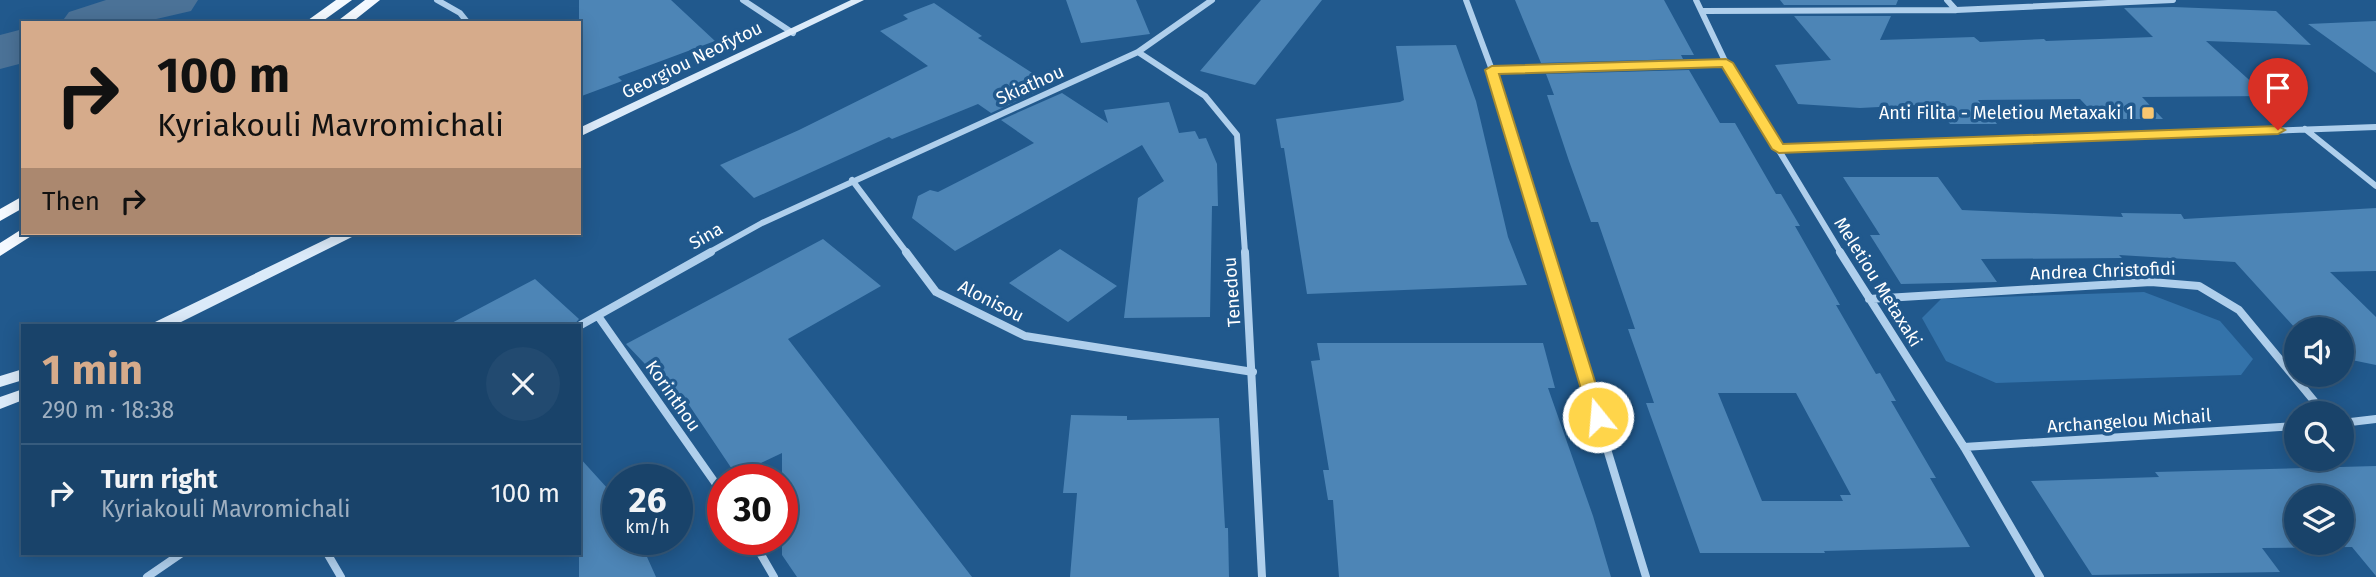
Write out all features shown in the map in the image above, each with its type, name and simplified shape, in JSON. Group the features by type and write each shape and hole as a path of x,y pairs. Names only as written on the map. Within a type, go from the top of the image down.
{"main road":[{"path":"314,21 345,0"},
{"path":"345,21 373,0"},
{"path":"0,216 21,202"},
{"path":"0,251 25,235"}],"street":[{"path":"438,0 460,13 466,21"},
{"path":"743,0 793,33"},
{"name":"Georgiou Neofytou","path":"581,132 859,0"},
{"name":"Skiathou","path":"852,180 1138,52 1212,0"},
{"path":"1466,0 1492,70 1646,577"},
{"name":"Meletiou Metaxaki","path":"1696,0 1726,63 1869,299 1964,447 2040,577"},
{"path":"1947,0 1956,10"},
{"path":"1703,11 1956,10 2173,0"},
{"name":"Tenedou","path":"1138,52 1205,96 1237,135 1253,372 1262,577"},
{"path":"1492,70 1726,63"},
{"path":"1779,149 2376,127"},
{"path":"2305,129 2376,186"},
{"name":"Sina","path":"581,325 762,223 852,180"},
{"name":"Alonisou","path":"852,180 936,292 1025,336 1253,372"},
{"path":"155,324 345,235"},
{"name":"Andrea Christofidi","path":"1869,299 2151,282 2199,286 2239,310 2314,401"},
{"path":"163,324 180,314"},
{"name":"Korinthou","path":"598,316 707,471"},
{"path":"0,382 21,375"},
{"path":"0,402 21,395"},
{"path":"2354,422 2376,419"},
{"name":"Archangelou Michail","path":"1964,447 2284,427"},
{"path":"147,577 179,555"},
{"path":"328,555 341,577"},
{"path":"761,555 774,577"}],"shaded area":[{"path":"2144,292 2220,321 2253,359 2241,375 1996,383 1946,361 1922,318 1941,299"}],"building":[{"path":"579,0 671,0 715,41 618,77 622,81 581,96"},
{"path":"1066,0 1136,0 1150,34 1081,43"},
{"path":"1261,0 1322,0 1255,85 1200,71"},
{"path":"1515,0 1664,0 1694,55 1681,55 1683,59 1541,63"},
{"path":"1780,0 1898,0 1896,5 1784,5"},
{"path":"934,3 982,36 978,38 1051,85 991,113 978,104 892,139 889,137 754,198 720,165 799,130 928,66 880,31 908,19 903,15"},
{"path":"2124,8 2276,11 2311,45 2206,41 2267,96 2142,97 2163,119 2099,119 2080,99 1978,100 1997,124 1950,124 1935,104 1860,108 1798,104 1775,65 1831,60 1794,16 1891,16 1880,40 1974,37 1980,42 2046,41 2153,37"},
{"path":"2376,21 2376,73 2308,24"},
{"path":"1456,45 1476,101 1508,237 1527,285 1307,294 1284,148 1281,148 1276,119 1400,102 1404,100 1396,46"},
{"path":"1689,70 1720,123 1735,123 1776,194 1781,194 1800,226 1795,226 1840,305 1836,305 1876,374 1880,373 1896,401 1891,401 1936,478 1930,478 1970,547 1824,551 1825,553 1700,553 1646,403 1654,403 1628,329 1635,329 1598,222 1591,222 1569,161 1547,95 1554,95 1546,74","holes":["1718,393 1796,393 1851,495 1840,495 1843,501 1762,501"]},
{"path":"1062,93 1108,123 1104,110 1169,102 1179,133 1195,131 1199,139 1206,138 1217,164 1218,206 1212,206 1210,317 1124,318 1138,198 1164,181 1142,145 955,251 912,218 918,196 930,190 938,192 1034,143 1001,120"},
{"path":"1843,177 1938,177 1962,210 2123,217 2121,213 2181,214 2184,219 2376,208 2376,271 2330,272 2376,317 2376,365 2354,360 2354,317 2285,317 2235,262 2119,255 2122,258 1981,259 1997,282 1901,284 1870,235 1880,235"},
{"path":"823,239 881,286 788,339 972,577 797,577 782,555 798,555 798,464 782,464 782,453 759,464 729,464 687,402 683,404 626,344"},
{"path":"1060,249 1117,286 1068,322 1009,283"},
{"path":"535,279 579,319 575,324 450,324"},
{"path":"1317,343 1543,343 1555,388 1548,388 1593,516 1611,577 1339,577 1333,500 1328,500 1323,470 1329,470 1311,361 1320,360"},
{"path":"1071,415 1127,416 1127,420 1219,418 1229,577 1070,577 1077,493 1063,493"},
{"path":"581,459 602,482 602,555 646,555 656,577 579,577"},
{"path":"2376,466 2376,576 2354,549 2354,485 2284,485 2284,548 2262,548 2280,572 2092,575 2031,481 2159,477 2155,472 2284,468 2284,471 2354,471 2354,467"}],"waterway":[{"path":"93,21 173,0"},
{"path":"0,53 21,46"}],"place":[{"name":"Anti Filita - Meletiou Metaxaki 1","path":"2148,113"}],"route":[{"path":"1598,417 1492,70 1726,63 1779,149 2278,130"}]}
